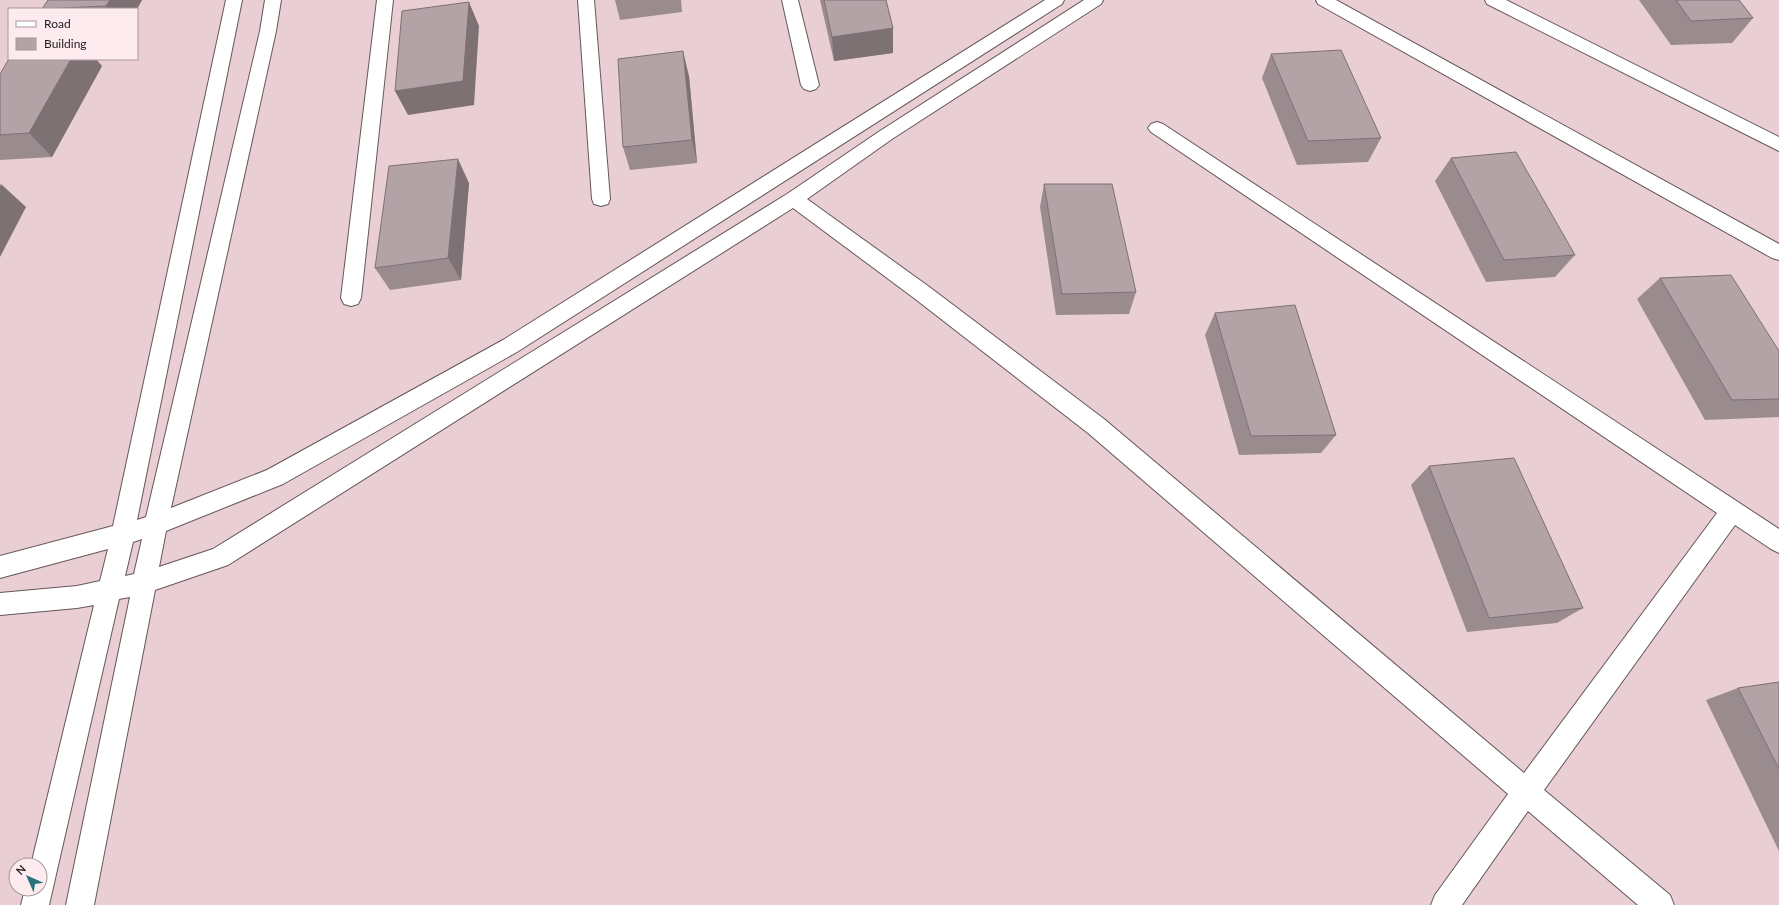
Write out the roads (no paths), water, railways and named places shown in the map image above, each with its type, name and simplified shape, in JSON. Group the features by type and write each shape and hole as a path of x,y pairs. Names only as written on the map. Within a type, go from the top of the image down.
{"street":[{"path":"46,857 109,590 124,533 234,0"},
{"path":"80,905 156,525 266,39 273,0"},
{"path":"351,298 384,0"},
{"path":"586,0 600,199"},
{"path":"790,0 810,85"},
{"path":"0,567 156,525 275,477 510,346 1056,0"},
{"path":"0,604 77,597 144,583 220,557 794,198 886,135 1095,0"},
{"path":"1324,0 1779,253"},
{"path":"1493,0 1779,145"},
{"path":"1157,128 1779,542"},
{"path":"794,198 921,292 1096,426 1660,905"},
{"path":"1445,905 1732,511"}]}
